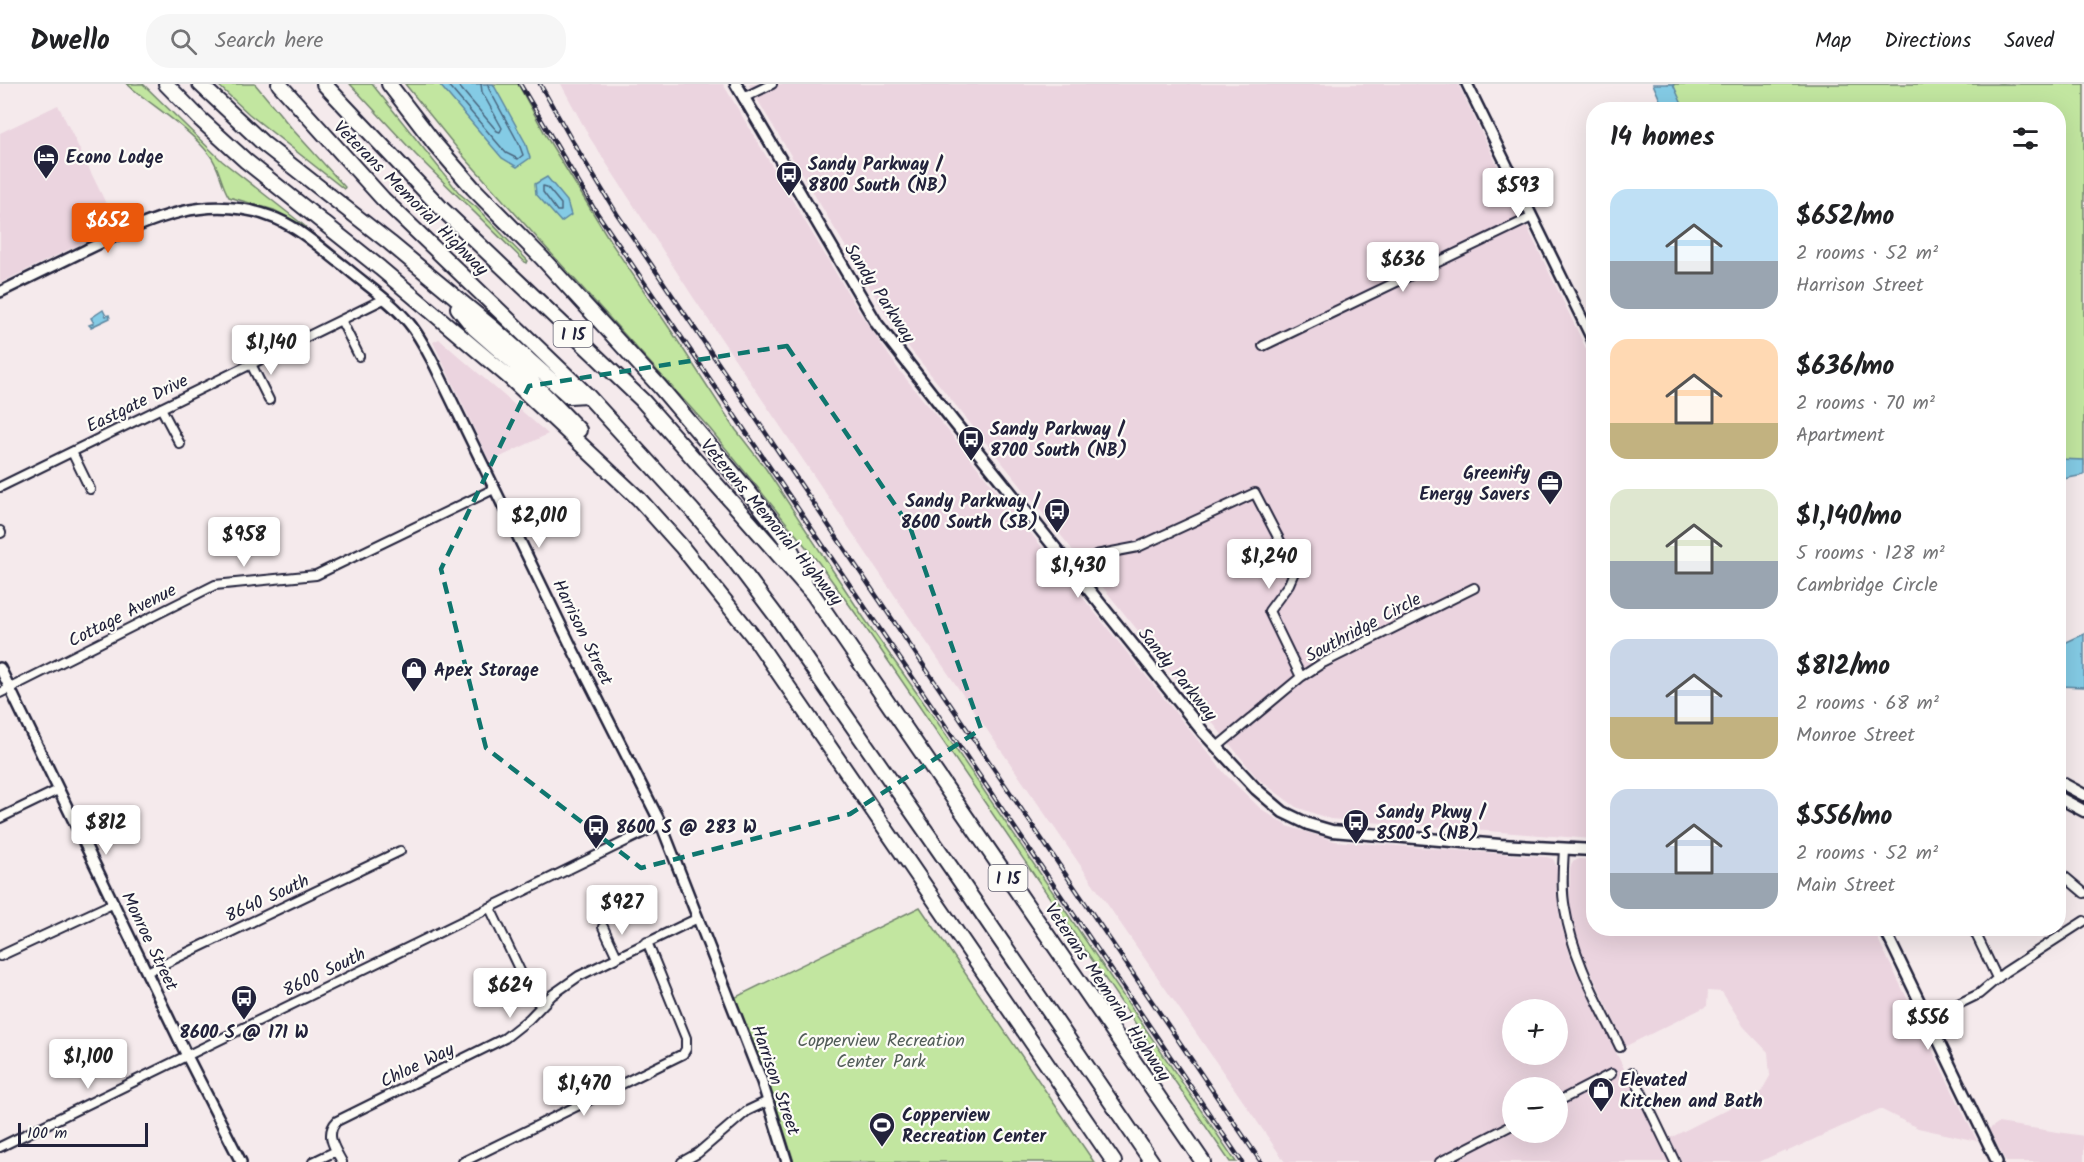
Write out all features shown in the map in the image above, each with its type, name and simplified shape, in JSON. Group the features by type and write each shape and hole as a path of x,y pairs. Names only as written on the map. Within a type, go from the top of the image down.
{"highway":[{"path":"166,84 200,120 246,161 354,247 510,378 639,499 756,640 1114,1162"},
{"path":"200,84 264,144 436,280 569,396 587,395"},
{"name":"Veterans Memorial Highway","path":"279,84 383,199 587,395 692,510 734,560 777,617 946,859 1152,1162"},
{"name":"Veterans Memorial Highway","path":"324,84 441,208 642,400 813,594 1203,1162"},
{"path":"389,84 435,144 473,188 542,258 660,387 744,486 785,537 813,594"},
{"path":"436,280 474,328 513,363 655,509 666,530"}],"main road":[{"name":"Sandy Parkway","path":"736,84 877,324 1203,733 1256,789 1283,812 1308,824 1332,831 1586,850"},
{"path":"2066,786 2084,795"},
{"path":"2066,801 2084,811"}],"street":[{"path":"743,98 772,84"},
{"path":"1467,84 1586,327"},
{"name":"Harrison Street","path":"0,292 161,216 188,210 236,208 278,219 313,242 384,299 409,323 419,337 661,824 768,1101 787,1162"},
{"path":"1263,346 1532,217"},
{"name":"Eastgate Drive","path":"0,488 384,299"},
{"path":"341,320 359,356"},
{"path":"251,364 269,400"},
{"path":"161,408 180,444"},
{"path":"72,452 90,489"},
{"name":"Cottage Avenue","path":"0,693 215,585 316,575 494,489"},
{"path":"1074,572 1096,555 1138,547 1255,493 1295,570 1289,584 1269,611 1301,677"},
{"name":"Southridge Circle","path":"1217,747 1301,677 1345,650 1474,588"},
{"name":"Monroe Street","path":"0,668 187,1056 241,1162"},
{"path":"0,818 58,790"},
{"name":"8600 South","path":"0,1148 661,824"},
{"path":"1564,849 1564,907 1573,945 1585,978 1620,1047"},
{"name":"8640 South","path":"147,972 400,851"},
{"path":"2066,878 2084,893"},
{"path":"0,956 114,903"},
{"path":"490,908 531,994 541,1006"},
{"name":"Chloe Way","path":"336,1151 330,1135 331,1128 337,1121 505,1038 523,1025 564,986 579,976 699,918"},
{"path":"2066,933 2084,921"},
{"path":"603,927 617,957"},
{"path":"1888,936 1997,1162"},
{"path":"1977,936 1997,978"},
{"path":"1950,1008 1978,994 1997,978 2061,936"},
{"path":"463,1162 678,1058 686,1049 686,1038 647,942"},
{"path":"1632,1073 1675,1162"},
{"path":"1568,1096 1611,1074"},
{"path":"684,1162 698,1153 747,1111 768,1101"},
{"path":"1440,1162 1502,1130"},
{"path":"313,1162 336,1151 342,1162"}],"highlighted area":[{"path":"787,346 910,527 981,729 850,814 641,868 486,748 441,569 529,386"}],"shaded area":[{"path":"561,84 723,84 858,310 899,370 1226,775 1260,808 1287,826 1335,841 1553,859 1557,867 1556,889 1560,920 1573,965 1670,1162 1285,1162 912,621 693,297 590,138"},
{"path":"748,84 1458,84 1586,349 1586,838 1330,819 1296,807 1258,779 898,334"},
{"path":"58,105 117,226 0,283 0,133"},
{"path":"439,339 548,434 490,462 433,342"},
{"path":"1586,859 1586,936 1876,936 1977,1141 1918,1128 1880,1109 1759,1162 1682,1162 1670,1138 1761,1092 1770,1076 1768,1052 1744,1027 1722,992 1708,991 1707,1006 1626,1046 1584,957 1575,929 1570,905 1570,868 1573,861"},
{"path":"1998,1123 2084,1136 2084,1162 2006,1162 1989,1129"}],"green space":[{"path":"127,84 143,84 222,161 306,227 274,210 229,197 216,164 200,144"},
{"path":"217,84 255,84 345,187 344,189 249,114"},
{"path":"350,84 372,84 460,194 476,207 528,261 526,263 416,155"},
{"path":"405,84 518,84 549,141 612,244 736,430 766,469 864,618 938,723 1236,1162 1230,1162 861,621 819,563 710,429 465,158"},
{"path":"1667,84 2084,84 2084,465 2066,464 2066,102 1676,102"},
{"name":"Copperview Recreation Center Park","path":"920,907 1094,1162 794,1162 775,1102 734,998"}],"water":[{"path":"439,84 493,84 525,142 530,158 517,167 502,158"},
{"path":"1653,84 1673,84 1681,102 1661,102"},
{"path":"547,177 567,201 571,215 561,222 536,194 535,184"},
{"path":"103,310 110,318 91,327 89,325 94,323 91,318"},
{"path":"2066,459 2084,460 2084,475 2066,478"},
{"path":"2084,634 2084,687 2066,686 2066,642"}],"railway":[{"path":"520,84 593,207 1242,1162"},
{"path":"540,84 617,214 1261,1162"}],"place":[{"name":"Econo Lodge","path":"46,180"},
{"name":"Sandy Parkway / 8800 South (NB)","path":"789,197"},
{"name":"Sandy Parkway / 8700 South (NB)","path":"971,462"},
{"name":"Greenify Energy Savers","path":"1550,506"},
{"name":"Sandy Parkway / 8600 South (SB)","path":"1057,534"},
{"name":"Apex Storage","path":"414,693"},
{"name":"Sandy Pkwy / 8500 S (NB)","path":"1356,845"},
{"name":"8600 S @ 283 W","path":"596,850"},
{"name":"8600 S @ 171 W","path":"244,1021"},
{"name":"Elevated Kitchen and Bath","path":"1601,1113"},
{"name":"Copperview Recreation Center","path":"882,1148"}]}
